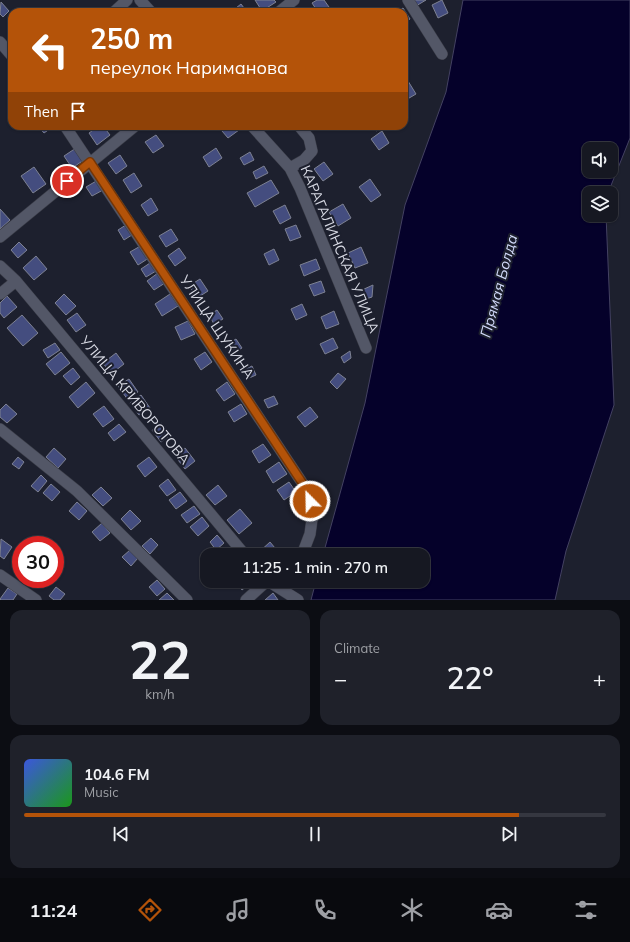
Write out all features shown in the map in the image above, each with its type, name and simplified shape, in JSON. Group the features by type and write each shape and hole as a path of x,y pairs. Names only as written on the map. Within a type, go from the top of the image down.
{"street":[{"path":"118,8 127,0"},
{"path":"140,0 147,8"},
{"path":"284,8 294,0"},
{"path":"408,0 442,54"},
{"path":"0,42 8,51"},
{"name":"УЛИЦА ЩУКИНА","path":"68,130 307,490 312,512 310,534 305,548"},
{"path":"0,237 130,130"},
{"name":"КАРАГАЛИНСКАЯ УЛИЦА","path":"256,130 290,168 300,188 366,348"},
{"path":"290,168 304,160 312,151 309,138 302,130"},
{"name":"УЛИЦА КРИВОРОТОВА","path":"0,266 16,281 239,548"},
{"path":"0,294 16,281"},
{"path":"0,429 77,491 187,600"},
{"path":"0,575 36,600"},
{"path":"246,600 260,588"},
{"path":"279,588 298,600"}],"water":[{"name":"Прямая Болда","path":"463,0 630,0 630,138 618,168 618,142 582,142 582,178 614,178 611,186 582,186 582,222 606,222 614,405 566,551 555,600 311,600 314,588 430,588 430,548 325,548 365,403 405,205 446,92"}],"building":[{"path":"255,0 274,0 276,2 267,8 260,8"},
{"path":"317,0 324,0 329,7 315,8 312,3"},
{"path":"412,0 426,0 416,6"},
{"path":"442,0 448,13 438,18 432,5"},
{"path":"1,2 8,10 8,12 3,17 0,14"},
{"path":"241,4 244,8 236,8"},
{"path":"408,81 416,94 408,99"},
{"path":"41,130 48,130 44,133"},
{"path":"93,130 106,130 110,135 97,145 89,133"},
{"path":"223,130 239,130 228,138 222,131"},
{"path":"382,131 389,143 379,150 371,139"},
{"path":"156,135 164,146 153,153 145,142"},
{"path":"76,148 84,160 72,168 64,156"},
{"path":"216,148 222,158 209,167 203,157"},
{"path":"250,152 254,160 244,165 240,158"},
{"path":"120,155 127,166 116,174 108,163"},
{"path":"324,162 333,174 323,181 314,169"},
{"path":"264,166 268,173 256,179 253,172"},
{"path":"34,167 46,184 33,193 21,176"},
{"path":"134,173 142,186 131,193 123,180"},
{"path":"370,179 381,195 371,202 359,187"},
{"path":"98,180 103,190 92,196 86,187"},
{"path":"271,180 279,193 255,207 247,193"},
{"path":"151,198 158,210 148,216 141,205"},
{"path":"343,204 351,218 338,226 329,212"},
{"path":"285,205 291,218 280,224 273,211"},
{"path":"0,209 10,220 0,229"},
{"path":"129,223 135,233 124,240 118,230"},
{"path":"296,225 301,237 290,241 285,229"},
{"path":"171,229 178,240 166,247 159,236"},
{"path":"19,242 27,250 18,258 11,250"},
{"path":"144,244 152,256 138,265 130,252"},
{"path":"361,247 368,263 355,268 348,253"},
{"path":"179,248 186,258 175,266 168,256"},
{"path":"274,249 279,260 269,265 264,254"},
{"path":"36,256 47,269 34,280 23,268"},
{"path":"316,259 320,269 304,276 300,265"},
{"path":"150,263 156,271 146,277 141,269"},
{"path":"158,273 165,283 154,290 147,281"},
{"path":"200,279 208,291 197,298 189,286"},
{"path":"321,281 325,292 314,296 309,285"},
{"path":"373,285 372,297 366,299 362,290"},
{"path":"64,294 76,306 66,315 55,303"},
{"path":"170,294 178,306 162,316 155,304"},
{"path":"7,296 17,307 4,318 0,313 0,303"},
{"path":"302,304 307,315 296,320 291,309"},
{"path":"217,310 223,319 214,324 209,315"},
{"path":"334,311 339,324 326,329 321,317"},
{"path":"77,313 86,325 76,332 67,320"},
{"path":"22,315 38,333 23,346 7,328"},
{"path":"188,321 195,334 181,340 175,327"},
{"path":"333,338 338,348 325,354 320,344"},
{"path":"236,339 242,348 234,353 228,344"},
{"path":"55,343 60,350 48,358 43,350"},
{"path":"350,351 351,358 344,363 341,357"},
{"path":"61,352 70,363 55,375 46,364"},
{"path":"205,352 212,362 201,370 194,359"},
{"path":"116,353 124,364 111,374 103,363"},
{"path":"252,366 256,375 247,379 243,370"},
{"path":"73,368 80,377 71,385 63,376"},
{"path":"338,373 346,379 337,389 330,382"},
{"path":"129,379 138,392 128,400 118,386"},
{"path":"86,382 95,393 78,408 69,397"},
{"path":"227,382 235,394 224,401 216,390"},
{"path":"141,395 150,408 139,415 130,403"},
{"path":"274,396 278,404 268,408 264,400"},
{"path":"6,404 17,414 7,423 0,417 0,410"},
{"path":"241,404 247,414 234,422 228,412"},
{"path":"104,406 114,419 103,427 93,414"},
{"path":"310,407 318,417 305,427 297,417"},
{"path":"162,423 171,435 161,442 152,430"},
{"path":"119,424 126,432 114,441 108,433"},
{"path":"263,444 271,455 259,463 252,451"},
{"path":"54,448 66,459 58,468 46,457"},
{"path":"185,448 195,461 185,469 175,456"},
{"path":"18,457 24,462 19,469 12,464"},
{"path":"149,457 157,467 145,477 137,466"},
{"path":"279,462 287,474 273,483 266,471"},
{"path":"41,475 47,481 38,492 31,486"},
{"path":"168,479 176,490 167,496 159,486"},
{"path":"289,482 296,492 284,500 277,490"},
{"path":"51,484 60,492 52,501 43,493"},
{"path":"218,485 227,496 215,505 206,495"},
{"path":"101,487 112,498 103,506 92,495"},
{"path":"180,492 187,501 176,509 169,500"},
{"path":"77,502 87,511 79,520 69,511"},
{"path":"194,506 200,514 187,523 181,515"},
{"path":"240,509 252,523 239,534 227,520"},
{"path":"130,510 141,521 131,530 121,519"},
{"path":"202,517 209,526 198,536 190,527"},
{"path":"102,523 110,533 100,541 92,532"},
{"path":"217,535 224,543 218,548 214,548 210,542"},
{"path":"151,538 158,545 150,554 142,546"},
{"path":"1,539 12,547 4,559 0,556"},
{"path":"270,542 275,548 263,548"},
{"path":"130,550 138,558 131,566 122,557"},
{"path":"157,580 165,589 157,596 149,587"},
{"path":"8,588 17,594 13,600 1,600 0,599"},
{"path":"55,588 65,594 60,600 54,600 49,596"},
{"path":"167,593 174,600 159,600"},
{"path":"273,593 278,600 265,600"}],"route":[{"path":"67,181 90,162 307,490 310,501"}]}
